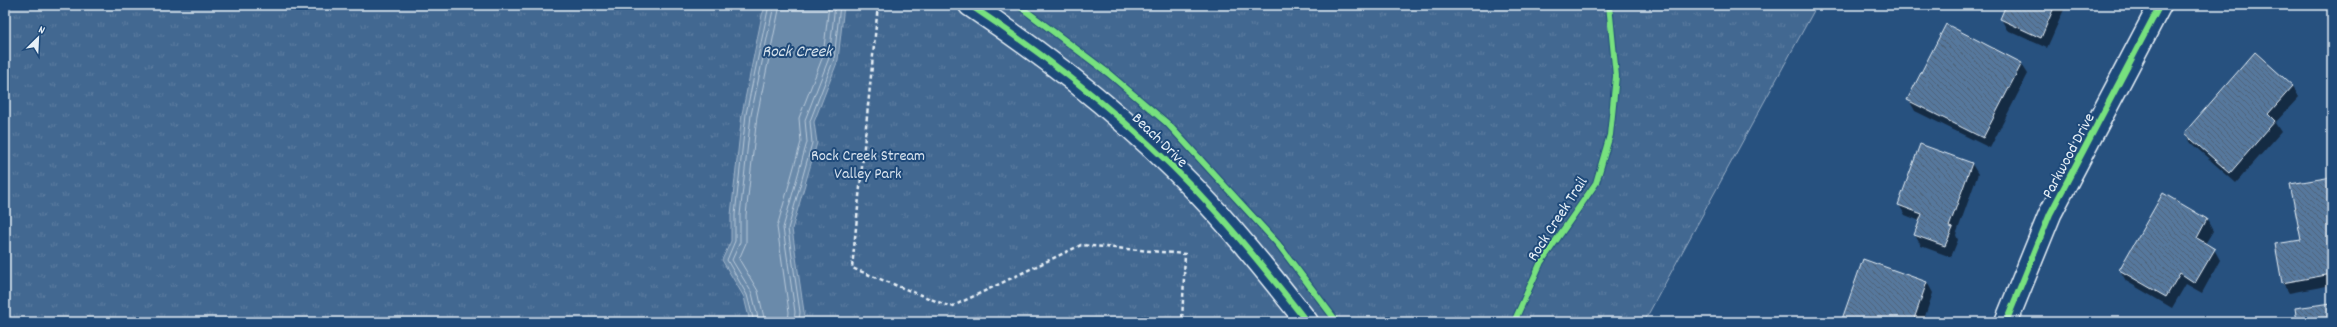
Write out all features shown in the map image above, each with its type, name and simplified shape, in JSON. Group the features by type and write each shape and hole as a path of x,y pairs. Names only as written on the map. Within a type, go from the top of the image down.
{"street":[{"name":"Beach Drive","path":"970,5 1066,74 1115,114 1166,161 1217,213 1263,265 1307,322"},
{"name":"Parkwood Drive","path":"2006,322 2050,214 2160,5"}],"path":[{"path":"878,5 852,268 950,306 1081,245 1185,254 1182,322"}],"green space":[{"name":"Rock Creek Stream Valley Park","path":"5,5 1817,5 1644,322 5,322"}],"water":[{"name":"Rock Creek","path":"766,5 844,5 838,60 814,122 817,143 792,229 804,312 803,322 750,322 744,297 722,260 731,241 731,215 742,114 762,15"}],"building":[{"path":"2006,5 2055,5 2041,38 2000,19"},
{"path":"1946,24 2022,63 1983,138 1907,100"},
{"path":"2255,52 2293,86 2268,114 2275,121 2230,173 2184,133"},
{"path":"1920,144 1972,163 1949,227 1953,228 1945,246 1914,235 1922,214 1898,205"},
{"path":"2332,177 2332,274 2282,283 2275,244 2301,240 2290,184"},
{"path":"2163,193 2207,219 2197,238 2215,249 2195,283 2180,273 2166,297 2119,270"},
{"path":"1863,259 1927,282 1913,322 1841,322"},
{"path":"2332,303 2332,322 2297,322 2295,308"}],"cycle path":[{"path":"970,5 1069,76 1162,156 1241,240 1307,322"},
{"path":"1018,5 1108,73 1167,123 1278,244 1337,322"},
{"name":"Rock Creek Trail","path":"1514,322 1541,262 1596,183 1610,135 1616,76 1609,5"},
{"path":"2006,322 2050,214 2160,5"}]}
